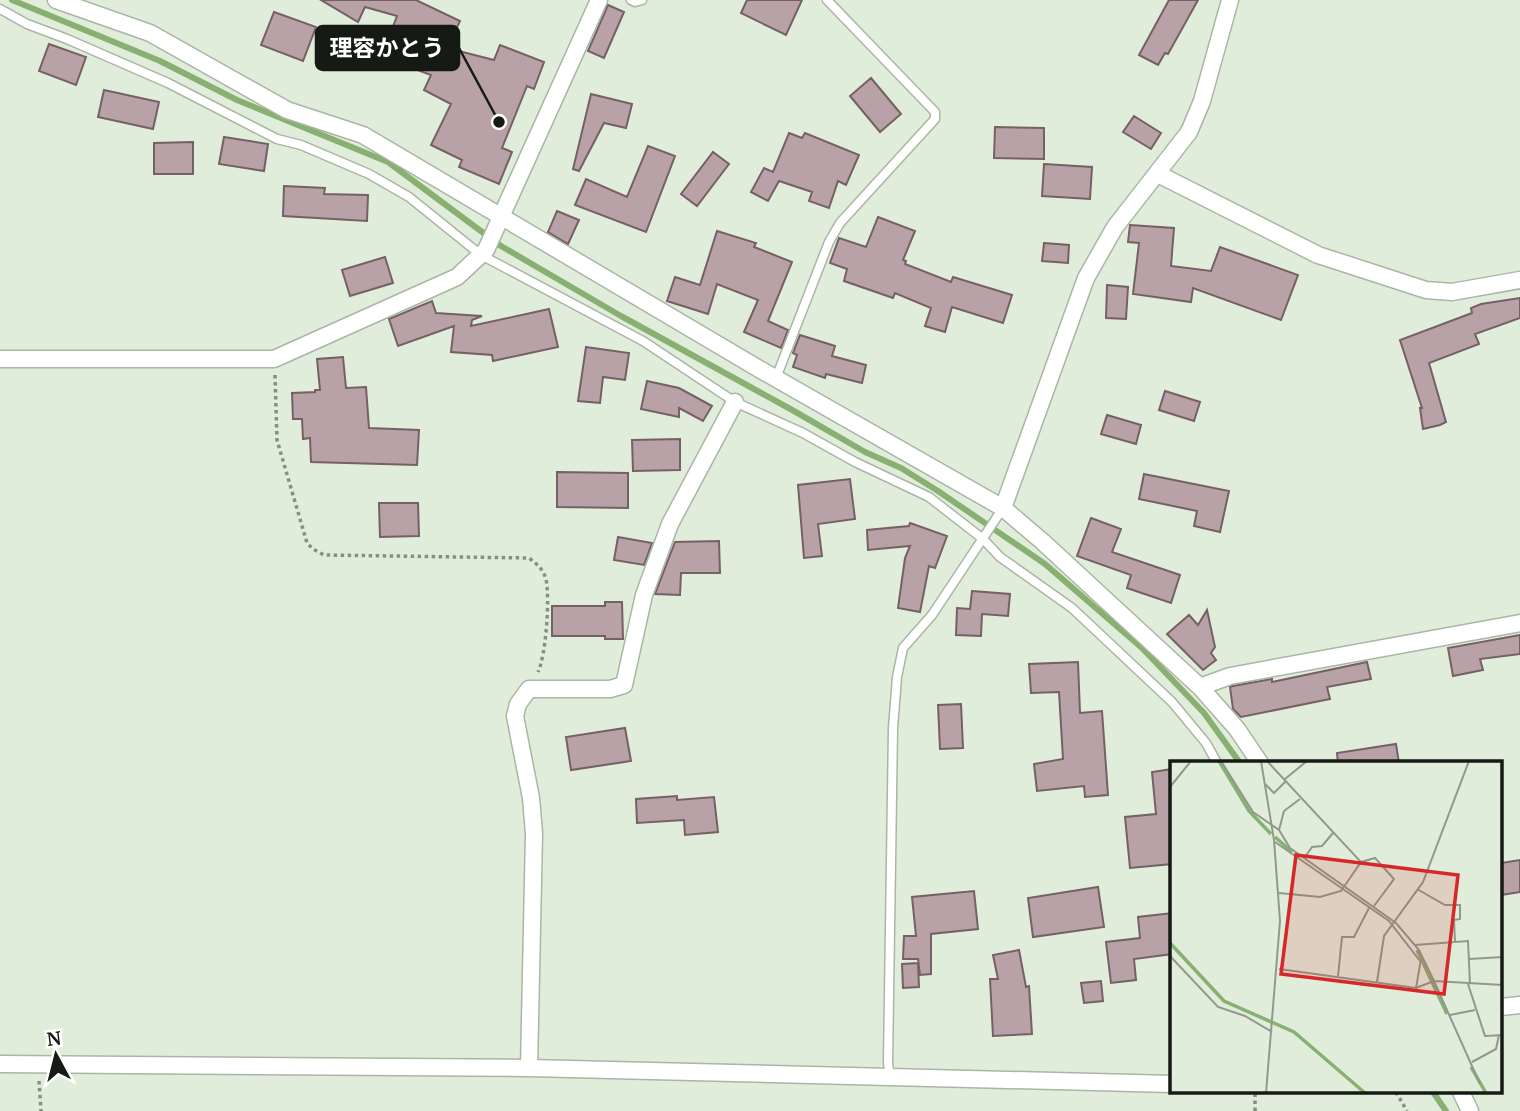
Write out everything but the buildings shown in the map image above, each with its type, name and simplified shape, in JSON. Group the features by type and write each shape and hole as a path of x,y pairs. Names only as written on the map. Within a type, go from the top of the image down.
{"street":[{"path":"56,0 88,5 150,33 287,110 363,135 1000,512 1043,542 1200,687 1237,729 1259,761"},
{"path":"0,359 274,359 457,277 483,253 599,0"},
{"path":"1000,512 1086,278 1115,227 1189,132 1202,101 1230,0"},
{"path":"1158,174 1318,255 1426,290 1452,292 1520,280"},
{"path":"529,1068 534,833 531,798 515,716 518,704 529,689 610,689 624,685 644,595 670,524 736,402"},
{"path":"1200,687 1230,676 1520,623"},
{"path":"1502,1007 1520,1006"},
{"path":"0,1064 529,1068 1170,1084"},
{"path":"1462,1094 1470,1111"}],"lane":[{"path":"631,0 642,0"},
{"path":"776,378 829,242 840,223 935,119 935,112 827,0"},
{"path":"0,9 27,24 67,38 168,83 277,139 301,145 369,174 409,197 483,253 643,341 736,402 929,497 984,537 1000,557 1072,608 1162,692 1206,743 1216,761"},
{"path":"890,1077 888,1063 893,728 897,677 903,648 932,615 1000,512"}],"path":[{"path":"274,359 277,440 307,543 324,555 529,558 540,566 547,592 544,658 529,689"},
{"path":"39,1064 41,1111"},
{"path":"1397,1094 1407,1111"}],"waterway":[{"path":"12,0 160,61 237,100 388,162 501,246 865,452 901,468 1045,564 1142,648 1204,713 1239,761"},
{"path":"1434,1094 1446,1111"}],"place":[{"name":"理容かとう","path":"499,122"}]}
